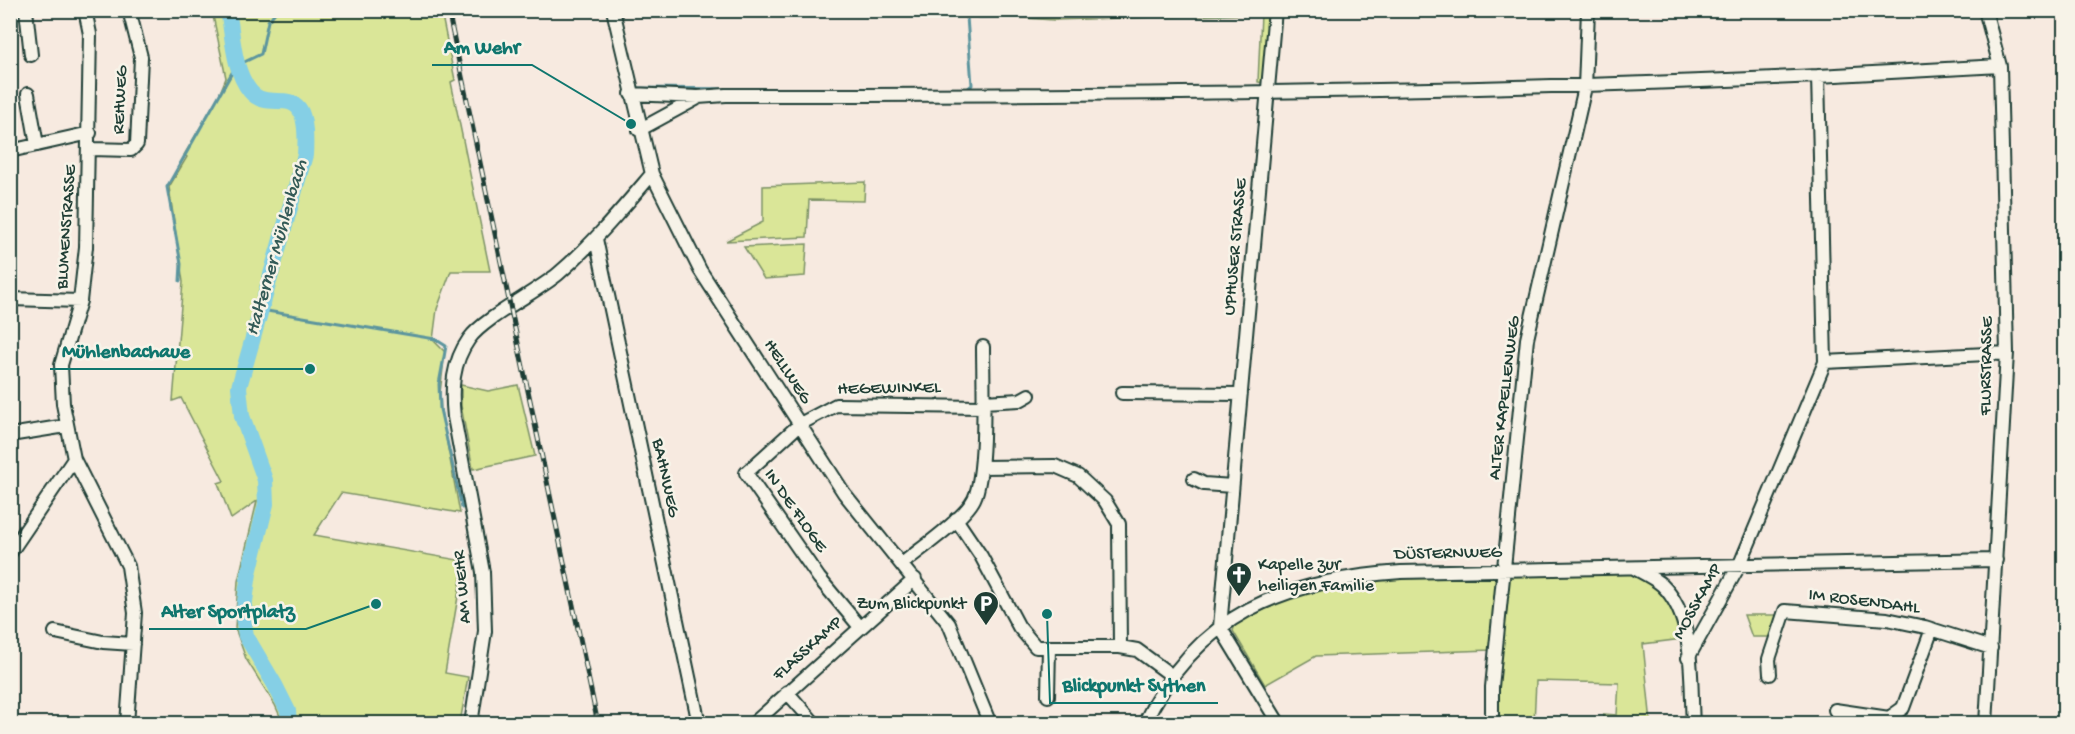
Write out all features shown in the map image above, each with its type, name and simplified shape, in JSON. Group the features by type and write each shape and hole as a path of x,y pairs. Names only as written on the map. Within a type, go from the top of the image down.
{"street":[{"path":"26,10 31,55"},
{"name":"BLUMENSTRASSE","path":"85,10 90,34 90,150 86,247 80,301 62,365 66,426 74,459 128,566 135,613 127,723"},
{"name":"REHWEG","path":"90,150 130,150 137,144 141,57 129,10"},
{"name":"HELLWEG","path":"613,10 639,130 652,174 700,270 844,493 949,624 990,723"},
{"name":"UPHUSER STRASSE","path":"1220,627 1275,10"},
{"name":"ALTER KAPELLENWEG","path":"1492,723 1492,687 1527,339 1585,87 1588,10"},
{"name":"FLURSTRASSE","path":"1984,10 2000,66 2007,353 1986,723"},
{"path":"632,94 698,97 1585,87 2000,66"},
{"path":"1818,76 1825,362 2007,353"},
{"path":"28,93 37,146"},
{"path":"639,130 698,97"},
{"path":"10,151 90,133"},
{"name":"AM WEHR","path":"471,723 485,631 483,572 453,417 452,393 455,368 469,339 480,327 556,275 596,239 652,174"},
{"name":"BAHNWEG","path":"596,239 699,723"},
{"path":"10,299 80,301"},
{"path":"902,564 956,519 974,499 981,467 983,347"},
{"name":"MOSSKAMP","path":"1688,658 1740,564 1825,362"},
{"path":"1122,393 1241,394"},
{"name":"HEGEWINKEL","path":"800,424 836,405 983,405 1020,400 1029,395"},
{"name":"IN DE FLOGE","path":"800,424 746,473 819,578 860,627"},
{"path":"10,435 66,426"},
{"path":"10,553 74,459"},
{"path":"981,467 1055,466 1078,476 1105,501 1119,524 1120,647"},
{"path":"1194,479 1204,484 1232,486"},
{"path":"956,519 981,556 1019,627 1036,647 1120,647 1137,650 1171,675"},
{"name":"DÜSTERNWEG","path":"1144,723 1171,675 1220,627 1274,596 1324,580 1401,572 1996,560"},
{"name":"MOSSKAMP","path":"1632,567 1662,585 1682,619 1688,658 1693,723"},
{"name":"FLASSKAMP","path":"753,723 915,579"},
{"name":"IM ROSENDAHL","path":"1770,674 1769,659 1785,611 1873,618 1932,629 1991,648"},
{"path":"1220,627 1279,723"},
{"name":"IM ROSENDAHL","path":"1835,710 1889,718 1903,708 1932,629"},
{"path":"55,632 104,642 133,644"},
{"path":"1048,696 1049,647"},
{"path":"787,692 815,723"}],"green space":[{"path":"1049,10 1077,13 1268,11 1263,83 1258,82 1261,14 1054,20 977,15 976,11"},
{"path":"212,11 441,11 455,80 451,82 490,271 451,271 437,309 433,340 445,352 440,393 441,411 460,513 341,493 314,535 464,561 445,673 468,677 460,723 283,723 275,705 246,659 235,628 238,581 257,501 231,519 218,483 224,481 181,398 173,401 183,282 169,187 187,157 184,155 219,95 226,78"},
{"path":"865,182 864,201 809,200 807,237 726,241 763,222 763,186"},
{"path":"807,244 805,276 764,279 744,247"},
{"path":"461,385 488,391 518,385 535,456 473,469 461,406"},
{"path":"1623,572 1647,581 1656,588 1669,605 1682,639 1643,644 1651,723 1603,723 1604,714 1617,715 1619,683 1536,681 1534,723 1496,724 1495,689 1506,580 1511,574"},
{"path":"1493,575 1498,580 1491,650 1316,656 1265,685 1233,631 1236,621 1288,594 1364,578"},
{"path":"1744,615 1777,615 1770,637 1752,637"}],"waterway":[{"name":"Halterner Mühlenbach","path":"228,10 237,63 244,83 259,98 296,105 302,113 305,129 305,155 239,387 242,416 265,480 266,504 249,573 243,616 246,636 288,711 289,724"},
{"path":"238,65 261,54 268,21 277,10"},
{"path":"979,17 1266,12"},
{"path":"966,90 972,85 967,17"},
{"path":"180,281 181,264 167,187 238,62"},
{"path":"640,88 741,89"},
{"path":"261,310 435,339 446,346 439,384 440,409 462,508"}],"railway":[{"path":"448,10 598,724"}],"place":[{"name":"Am Wehr","path":"631,124"},
{"name":"Mühlenbachaue","path":"310,369"},
{"name":"Kapelle zur heiligen Familie","path":"1239,598"},
{"name":"Alter Sportplatz","path":"376,604"},
{"name":"Blickpunkt Sythen","path":"1047,614"},
{"name":"Zum Blickpunkt","path":"986,627"}]}
